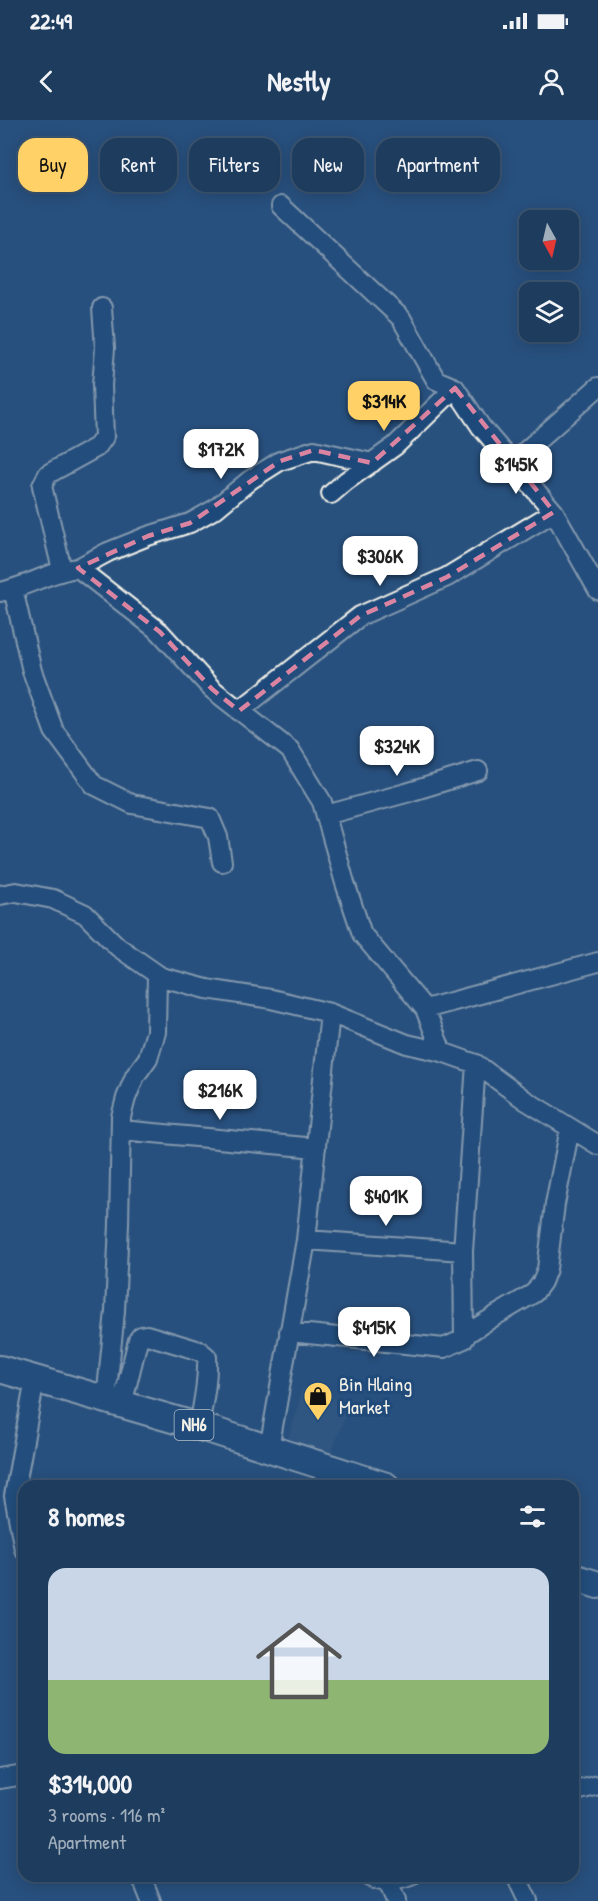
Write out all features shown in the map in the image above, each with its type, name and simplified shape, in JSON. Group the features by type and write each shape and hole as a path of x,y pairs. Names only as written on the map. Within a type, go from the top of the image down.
{"highway":[{"name":"NH6","path":"0,1369 269,1449 346,1479"}],"street":[{"path":"281,206 401,318 436,380 455,388 481,427 554,512 598,590"},
{"path":"102,308 105,348 102,385 104,437 97,447 48,474 42,486 70,569 160,632 212,689 290,750 322,802 362,934 425,1009 442,1052"},
{"path":"512,463 598,387"},
{"path":"331,494 395,446 455,388"},
{"path":"222,862 218,837 210,818 132,804 94,785 54,730 32,671 7,590 70,569 148,536 190,524 215,509 250,480 280,461 314,450 372,463"},
{"path":"239,711 360,616 447,577 554,512"},
{"path":"326,815 478,771"},
{"path":"0,895 16,892 53,899 85,914 118,947 157,974 207,989 271,999 330,1013 407,1044 442,1052 476,1064 525,1100 598,1145"},
{"path":"425,1009 598,962"},
{"path":"114,1402 121,1117 135,1076 148,1058 156,1032 157,974"},
{"path":"269,1449 306,1240 330,1013"},
{"path":"464,1339 463,1251 476,1064"},
{"path":"289,1332 444,1348 464,1339 468,1333 534,1293 547,1269 555,1204 570,1128"},
{"path":"121,1130 316,1149"},
{"path":"306,1240 463,1251"},
{"path":"114,1402 138,1340 141,1336 147,1335 200,1351 207,1357 206,1391 199,1427"},
{"path":"18,1517 14,1496 35,1379"},
{"path":"0,1779 18,1776"},
{"path":"579,1790 598,1785"},
{"path":"143,1882 151,1901"},
{"path":"381,1882 390,1887 396,1901"},
{"path":"519,1882 528,1901"}],"highlighted area":[{"path":"455,388 554,512 447,577 360,616 239,711 212,689 160,632 78,568 148,536 190,523 280,461 314,450 372,463"}],"shaded area":[{"name":"Bin Hlaing Market","path":"303,1387 350,1404 331,1454 288,1439"}],"place":[{"name":"Bin Hlaing Market","path":"318,1422"}]}
